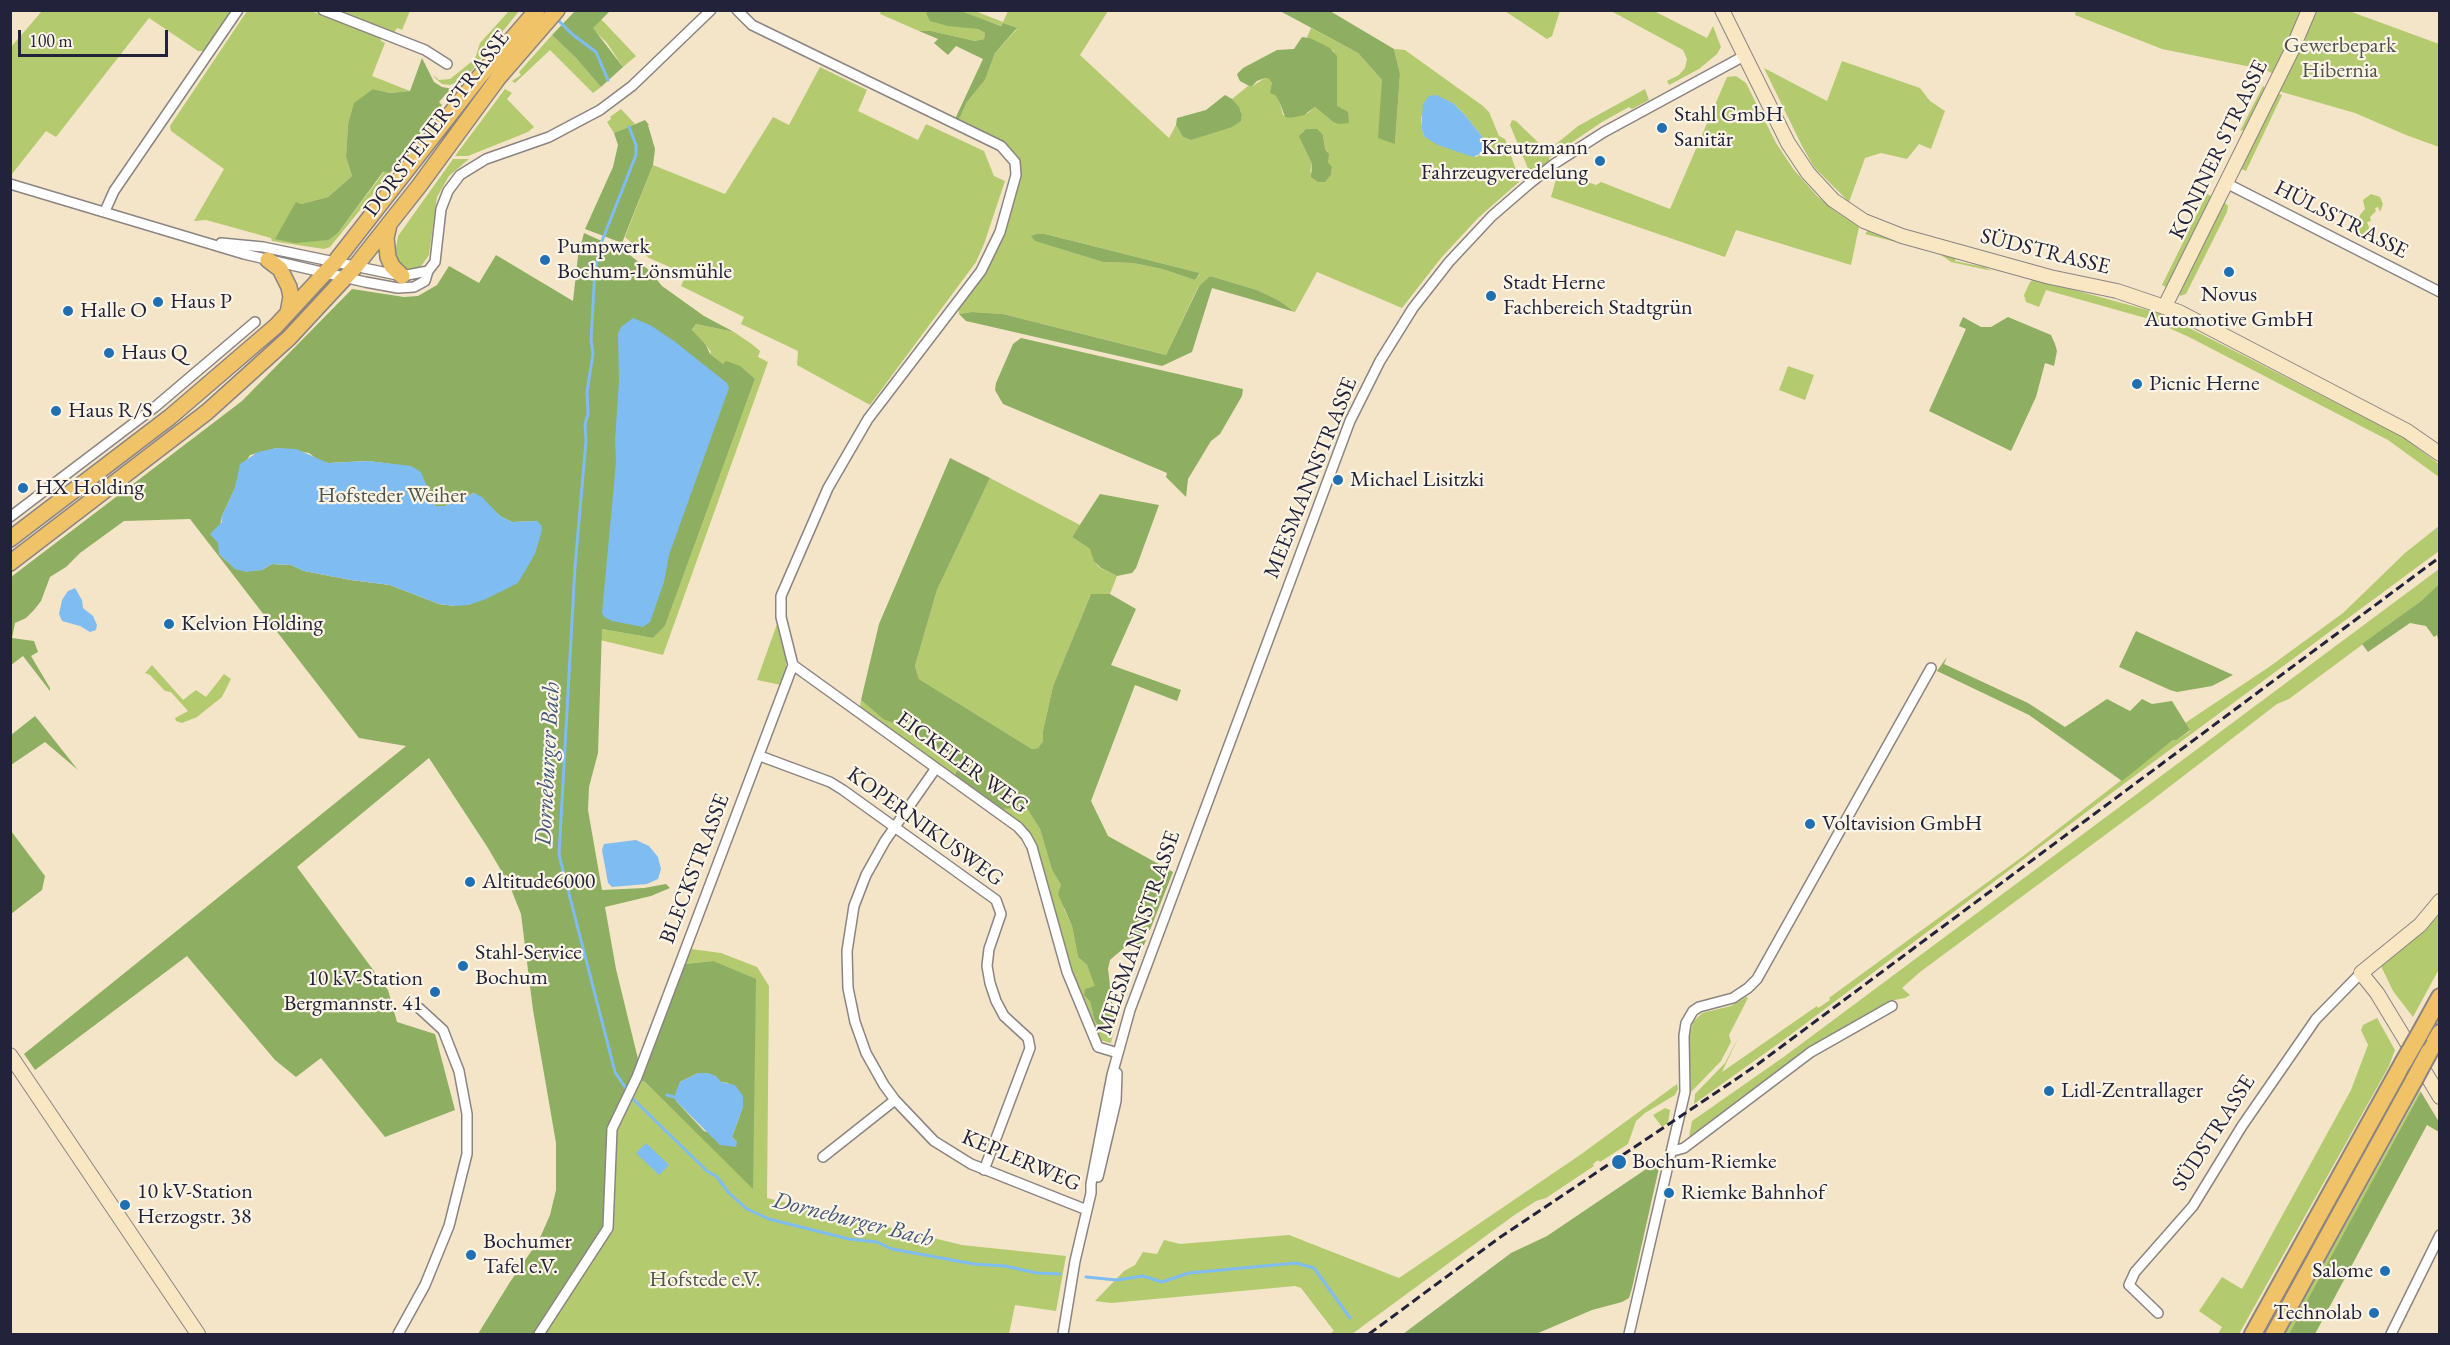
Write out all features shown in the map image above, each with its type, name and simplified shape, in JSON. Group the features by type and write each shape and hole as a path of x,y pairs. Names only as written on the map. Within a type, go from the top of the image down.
{"highway":[{"path":"2253,1335 2439,997"},
{"path":"2274,1335 2439,1033"}],"main road":[{"name":"DORSTENER STRASSE","path":"10,563 215,405 290,338 350,273 389,225 499,77 550,13"},
{"name":"DORSTENER STRASSE","path":"10,538 212,382 288,313 330,268 484,70 550,13"},
{"path":"389,225 386,238 388,257 392,266 402,276"},
{"path":"268,260 280,269 290,287 288,313"}],"street":[{"path":"105,211 114,191 238,10"},
{"path":"323,10 425,50 447,64"},
{"path":"204,241 263,247 330,268 407,288 425,281 436,257 438,220 444,199 460,175 486,159 549,137 600,110 632,86 711,10"},
{"path":"737,10 752,25 1001,146 1014,162 1016,175 995,245 981,271 871,415 828,488 781,596 782,617 793,664"},
{"name":"SÜDSTRASSE","path":"1722,10 1788,143 1808,173 1833,200 1864,221 1902,236 2050,277 2117,291 2165,306 2407,431 2439,454"},
{"name":"KONINER STRASSE","path":"2165,306 2279,77 2309,10"},
{"name":"MEESMANNSTRASSE","path":"1063,1335 1106,1104 1118,1053 1147,960 1350,421 1380,361 1403,322 1428,288 1492,216 1546,171 1604,132 1744,56"},
{"name":"HÜLSSTRASSE","path":"2226,183 2439,292"},
{"path":"10,184 268,260 330,268 350,273 402,276 428,271"},
{"path":"10,517 196,373 255,322"},
{"name":"EICKELER WEG","path":"793,664 1018,827 1026,836 1032,847 1067,972 1098,1047 1118,1053"},
{"name":"BLECKSTRASSE","path":"539,1335 608,1228 612,1129 637,1077 793,664"},
{"path":"1629,1335 1685,1092 1684,1036 1689,1017 1693,1011 1704,1004 1715,1004 1733,998 1757,979 1931,668"},
{"name":"KOPERNIKUSWEG","path":"760,756 830,782 996,900 1000,914 989,949 987,966 990,983 1004,1016 1028,1038 1030,1048 984,1170"},
{"name":"KEPLERWEG","path":"936,768 894,827 872,863 860,890 851,921 848,951 848,988 855,1022 866,1053 895,1101 934,1141 958,1158 984,1170 1087,1210"},
{"name":"SÜDSTRASSE","path":"2158,1313 2129,1286 2135,1272 2193,1206 2242,1126 2316,1019 2361,973 2420,925 2439,902"},
{"path":"2361,973 2377,993 2439,1097"},
{"path":"1673,1151 1684,1148 1811,1053 1892,1006"},
{"path":"398,1335 429,1275 449,1226 467,1154 467,1114 459,1071 442,1030 419,1008"},
{"path":"10,1055 198,1335"},
{"path":"823,1157 895,1101"},
{"path":"2391,1335 2439,1235"}],"green space":[{"path":"576,10 610,11 593,28 623,67 601,87 552,35"},
{"path":"929,10 961,11 1001,26 1003,23 1017,28 995,53 985,80 967,102 958,121 955,119 983,59 956,46 948,55 934,43 938,39 919,31 931,31 975,41 984,39 985,33 978,29 948,26 930,21 926,13"},
{"name":"Gewerbepark Hibernia","path":"2076,10 2349,11 2439,44 2439,147 2355,113 2275,90 2281,78 2266,70 2162,49 2075,15"},
{"path":"42,11 232,11 204,51 198,51 149,18 56,137 46,131 12,174 10,173 11,47"},
{"path":"247,11 311,11 380,37 385,43 372,76 410,91 390,93 373,89 364,96 348,125 346,157 352,176 328,197 301,204 320,240 329,240 338,233 384,172 390,173 330,247 324,249 272,241 271,238 206,220 194,221 224,169 171,131 170,126"},
{"path":"336,11 410,11 402,30 397,28 394,33"},
{"path":"509,11 519,11 465,79 450,85 442,84 435,78 433,75 439,80 450,79 475,59 480,43"},
{"path":"881,11 929,11 926,13 978,29 985,33 984,39 975,41 931,31 919,31 880,14"},
{"path":"961,11 975,11 1003,22 1008,11 1108,11 1080,55 1169,138 1176,125 1183,137 1191,140 1238,123 1242,118 1241,111 1232,99 1248,86 1251,87 1265,78 1271,80 1283,115 1291,118 1308,113 1315,107 1333,122 1337,107 1334,51 1307,37 1311,28 1358,53 1382,80 1395,144 1400,74 1394,49 1405,50 1489,112 1499,136 1505,139 1520,181 1478,218 1441,258 1402,308 1317,272 1295,312 1278,300 1257,290 1210,276 1198,287 1166,355 1003,314 972,312 959,314 958,307 982,273 1018,183 1021,164 1018,156 1009,147 958,120 967,102 985,80 995,53 1017,29","holes":["1453,103 1490,146 1489,150 1476,157 1425,137 1421,128 1421,117","1303,131 1323,135 1325,149 1328,152 1328,162 1332,167 1331,175 1324,182 1310,172 1312,164 1300,139","1045,234 1200,274 1195,280 1162,269 1133,263 1103,262 1036,241 1032,236"]},
{"path":"1280,11 1330,11 1394,49 1400,74 1395,144 1378,138 1382,80 1358,53"},
{"path":"1505,11 1560,11 1552,36 1547,39"},
{"path":"1611,11 1654,11 1707,38 1713,26 1721,47 1717,54 1699,69 1669,85 1667,81 1679,75 1685,68 1687,59 1683,50"},
{"path":"601,19 636,56 623,67 607,43 592,28"},
{"path":"552,35 601,87 593,93 550,50 515,83 512,81 521,75 519,72"},
{"path":"1302,37 1310,38 1330,48 1337,56 1337,106 1348,112 1349,123 1333,122 1315,107 1304,115 1285,117 1275,95 1270,93 1272,83 1269,79 1257,81 1251,87 1240,81 1237,74 1243,68 1277,50 1294,49"},
{"path":"422,58 434,82 442,87 454,89 449,96 446,94 439,102 442,105 390,173 383,172 338,233 329,240 295,243 275,239 296,202 301,204 328,197 352,176 346,157 348,125 354,103 373,89 390,93 410,91"},
{"path":"1842,61 1920,88 1930,101 1945,111 1931,149 1919,144 1907,159 1881,153 1865,158 1849,202 1814,167 1764,68 1827,101"},
{"path":"820,67 867,90 858,111 918,140 926,124 984,151 994,176 1005,181 976,262 870,405 797,365 798,351 741,324 744,317 681,286 686,274 649,258 625,237 653,165 725,194 773,117 789,125"},
{"path":"1736,76 1746,83 1776,143 1794,170 1817,196 1859,227 1851,265 1736,230 1725,257 1551,197 1558,172 1596,185 1601,182 1670,209 1727,77"},
{"path":"2263,86 2267,89 2246,129 2240,131"},
{"path":"505,89 512,93 507,99 534,127 528,132 468,156 455,156"},
{"path":"1645,89 1649,100 1632,109 1629,107 1602,122 1549,158 1549,162 1535,172 1529,171 1510,125 1512,120 1516,121 1543,147 1550,149 1578,126"},
{"path":"2278,93 2282,95 2246,171 2241,169 2243,164"},
{"path":"1225,95 1239,107 1242,115 1241,121 1232,127 1191,140 1183,137 1176,125 1177,118 1206,110"},
{"path":"621,109 635,124 614,133 607,122"},
{"path":"645,120 649,125 655,149 653,165 622,243 585,229 613,167 618,145 614,133"},
{"path":"1306,129 1317,129 1323,135 1325,149 1329,154 1328,162 1332,167 1331,175 1325,182 1318,182 1311,177 1312,164 1299,136"},
{"path":"453,159 469,159 449,176 437,197 429,255 419,269 405,270 399,266 395,254 398,236"},
{"path":"2207,194 2213,197 2166,287 2162,285"},
{"path":"2371,194 2380,197 2383,204 2380,212 2378,207 2375,208 2376,211 2370,217 2371,221 2367,222 2370,230 2364,237 2349,228 2353,219 2355,224 2358,223 2365,209 2363,200"},
{"path":"2224,202 2228,206 2227,212 2186,294 2180,296 2180,289"},
{"path":"1869,229 1956,257 1955,261 1992,271 1951,262 1938,253 1865,234"},
{"path":"584,233 626,252 650,271 662,286 704,316 734,332 696,324 692,330 706,345 710,354 723,364 726,361 740,366 755,379 665,626 653,638 602,629 598,753 589,787 588,810 602,890 644,888 666,884 670,888 651,896 605,907 616,969 638,1059 635,1079 612,1129 608,1228 537,1334 478,1334 539,1240 550,1215 556,1190 556,1143 533,1010 521,914 509,884 488,848 429,758 297,867 388,990 397,1022 435,1034 455,1110 385,1137 321,1058 296,1077 275,1060 187,956 35,1070 24,1054 406,746 359,738 190,519 124,521 50,577 41,601 26,618 15,623 12,638 34,641 38,652 31,656 50,691 23,656 11,665 11,577 242,401 352,289 404,297 418,296 437,285 449,266 479,283 496,255 573,301 578,256","holes":["277,448 309,453 318,460 328,463 368,461 391,464 427,490 435,506 445,506 474,493 500,516 512,522 537,521 455,606 439,604 390,585 304,571 291,565 272,564 262,570 236,569 219,554 221,518 235,488 239,473 250,455"]},
{"path":"1045,234 1200,273 1195,280 1162,269 1133,263 1103,262 1035,241 1031,236"},
{"path":"1210,276 1257,290 1278,300 1295,312 1212,288 1192,352 1162,366 966,321 959,314 972,312 1003,314 1166,355 1199,286"},
{"path":"2034,279 2162,314 2403,437 2439,464 2439,477 2388,440 2189,337 2149,319 2046,290 2039,307 2026,302 2024,295 2030,282"},
{"path":"1963,317 1981,327 1991,327 2008,317 2051,335 2055,344 2057,351 2054,366 2045,363 2036,397 2011,451 1929,411 1966,329 1959,326"},
{"path":"696,324 734,332 760,351 758,357 768,362 663,655 600,640 602,629 653,638 665,626 755,379 723,364 710,354 706,345 692,331"},
{"path":"1021,338 1243,389 1242,396 1220,434 1211,441 1188,479 1186,497 1166,477 1167,473 1003,404 995,390 996,383 1013,344"},
{"path":"1788,366 1814,375 1805,400 1779,390"},
{"path":"950,458 990,478 937,590 915,666 919,679 1032,749 1038,748 1043,741 1053,686 1091,594 1110,594 1136,609 1111,665 1181,690 1177,701 1135,685 1091,801 1108,836 1173,872 1150,930 1147,929 1142,937 1146,940 1144,945 1124,948 1110,960 1108,969 1115,1026 1113,1035 1102,1032 1094,1019 1090,1001 1084,995 1085,989 1095,986 1087,965 1078,957 1072,926 1058,894 1061,885 1052,870 1040,829 1027,808 998,809 954,776 958,769 957,763 931,742 919,738 916,726 900,718 894,723 883,719 861,700 879,624"},
{"path":"990,478 1080,525 1072,537 1090,549 1100,568 1117,576 1110,594 1091,594 1053,686 1043,741 1038,748 1032,749 919,679 915,666 937,590"},
{"path":"1100,494 1159,505 1136,568 1132,573 1117,576 1101,568 1094,561 1090,549 1072,537"},
{"path":"2439,526 2439,551 2125,783 1789,1036 1694,1104 1695,1094 1725,1063 1739,1036 1722,1072 1817,1006 1818,1008 1830,1000 1829,998 2022,857 2173,740 2177,740 2190,731 2185,723 2269,667 2343,613 2405,553"},
{"path":"2439,569 2439,584 2421,601 2289,699 2277,704 2151,801 1920,972 1902,988 1910,995 1889,1001 1841,1031 1809,1047 1689,1137 1692,1121 1785,1056"},
{"path":"2439,584 2439,644 2437,635 2434,637 2426,626 2410,623 2368,652 2362,644 2421,601"},
{"path":"777,624 779,624 786,658 786,668 781,685 757,680"},
{"path":"2136,631 2233,675 2212,686 2177,692 2119,667"},
{"path":"1947,657 1944,664 2028,703 2065,727 2107,699 2130,711 2142,699 2152,704 2172,701 2190,730 2177,740 2173,740 2122,781 2029,715 1937,671"},
{"path":"152,665 183,700 196,690 206,697 224,674 231,679 222,697 197,717 182,723 176,721 175,718 188,711 171,692 165,691 150,675 145,673"},
{"path":"861,700 883,719 900,718 916,726 920,738 931,742 957,763 958,769 954,776 860,707"},
{"path":"35,716 78,770 45,742 11,765 11,735"},
{"path":"1027,807 1040,829 1052,870 1061,885 1064,909 1072,926 1078,957 1087,965 1096,986 1090,1001 1094,1019 1102,1032 1113,1035 1111,1043 1099,1040 1073,979 1038,856 998,809"},
{"path":"11,831 45,876 42,890 11,914"},
{"path":"2439,909 2439,969 2413,1017 2393,991 2381,966 2426,926"},
{"name":"Hofstede e.V.","path":"691,949 721,953 757,967 769,986 767,1198 962,1245 1066,1256 1056,1311 1015,1305 1009,1334 546,1334 608,1228 612,1129 638,1079 645,1082 753,1188 713,961 685,964"},
{"path":"713,961 756,979 753,1189 645,1082 638,1079 685,964","holes":["698,1073 708,1073 721,1082 728,1083 743,1107 732,1137 737,1142 704,1131 676,1101 680,1082"]},
{"path":"1748,998 1729,1035 1731,1042 1721,1061 1691,1092 1689,1039 1693,1022 1702,1013 1731,1006"},
{"path":"2377,1018 2395,1050 2389,1066 2239,1334 2218,1334 2222,1327 2199,1311 2222,1277 2242,1289 2351,1090 2368,1045 2361,1030 2363,1025"},
{"path":"1677,1084 1678,1089 1675,1095 1636,1121 1628,1144 1600,1162 1598,1160 1593,1164 1594,1166 1546,1198 1536,1201 1513,1216 1352,1334 1329,1334 1334,1331 1301,1288 1295,1286 1111,1303 1095,1301 1124,1271 1135,1265 1143,1252 1157,1254 1164,1240 1180,1244 1289,1235 1399,1278 1580,1155"},
{"path":"2420,1091 2403,1128 2289,1334 2285,1334"},
{"path":"2421,1092 2439,1122 2439,1132 2427,1125 2315,1334 2289,1334"},
{"path":"1665,1108 1670,1110 1668,1123 1662,1127 1653,1115"},
{"path":"1661,1159 1629,1298 1592,1310 1536,1334 1403,1334 1511,1253 1547,1236"}],"water":[{"path":"1436,95 1453,103 1464,114 1490,146 1489,150 1473,157 1438,145 1425,137 1421,128 1423,104 1429,96"},
{"path":"633,318 650,325 674,341 727,383 729,388 669,555 664,582 650,622 643,627 612,621 604,617 602,613 616,462 618,334 621,327"},
{"name":"Hofsteder Weiher","path":"277,448 296,449 328,463 368,461 411,466 421,472 435,506 445,506 474,493 482,497 500,516 512,522 537,521 542,530 535,554 518,583 486,599 469,605 455,606 439,604 390,585 304,571 291,565 272,564 262,570 246,572 235,569 219,554 218,543 210,534 222,522 221,518 235,488 240,464 258,452"},
{"path":"75,588 82,600 83,608 93,616 97,625 96,630 90,632 80,626 62,621 59,614 62,600 68,591"},
{"path":"636,840 649,846 658,857 661,869 658,879 647,884 612,887 608,883 602,850 604,844"},
{"path":"698,1073 708,1073 716,1076 721,1082 735,1085 743,1096 743,1107 732,1137 737,1142 736,1147 720,1145 676,1101 675,1094 680,1082"},
{"path":"646,1143 669,1165 659,1175 636,1153"}],"waterway":[{"name":"Dorneburger Bach","path":"557,19 596,52 608,80"},
{"name":"Dorneburger Bach","path":"629,127 636,145 636,155 602,241 595,270 591,340 593,354 587,392 588,414 585,424 586,441 575,567 559,855 615,1072 633,1099 707,1171 717,1177 729,1193 747,1209 769,1219 849,1239 877,1242 892,1249 974,1264 1060,1274"},
{"path":"667,1095 678,1098"},
{"name":"Dorneburger Bach","path":"1086,1277 1117,1280 1143,1276 1162,1282 1189,1273 1296,1263 1314,1268 1350,1318"}],"railway":[{"path":"1369,1334 1499,1238 1754,1067 2440,557"}],"place":[{"name":"Stahl GmbH Sanitär","path":"1662,128"},
{"name":"Kreutzmann Fahrzeugveredelung","path":"1600,161"},
{"name":"Pumpwerk Bochum-Lönsmühle","path":"545,260"},
{"name":"Novus Automotive GmbH","path":"2229,272"},
{"name":"Stadt Herne Fachbereich Stadtgrün","path":"1491,296"},
{"name":"Haus P","path":"158,302"},
{"name":"Halle O","path":"68,311"},
{"name":"Haus Q","path":"109,353"},
{"name":"Picnic Herne","path":"2137,384"},
{"name":"Haus R/S","path":"56,411"},
{"name":"Michael Lisitzki","path":"1338,480"},
{"name":"HX Holding","path":"23,488"},
{"name":"Kelvion Holding","path":"169,624"},
{"name":"Voltavision GmbH","path":"1810,824"},
{"name":"Altitude6000","path":"470,882"},
{"name":"Stahl-Service Bochum","path":"463,966"},
{"name":"10 kV-Station Bergmannstr. 41","path":"435,992"},
{"name":"Lidl-Zentrallager","path":"2049,1091"},
{"name":"Bochum-Riemke","path":"1619,1162"},
{"name":"Riemke Bahnhof","path":"1669,1193"},
{"name":"10 kV-Station Herzogstr. 38","path":"125,1205"},
{"name":"Bochumer Tafel e.V.","path":"471,1255"},
{"name":"Salome","path":"2385,1271"},
{"name":"Technolab","path":"2374,1313"}]}
